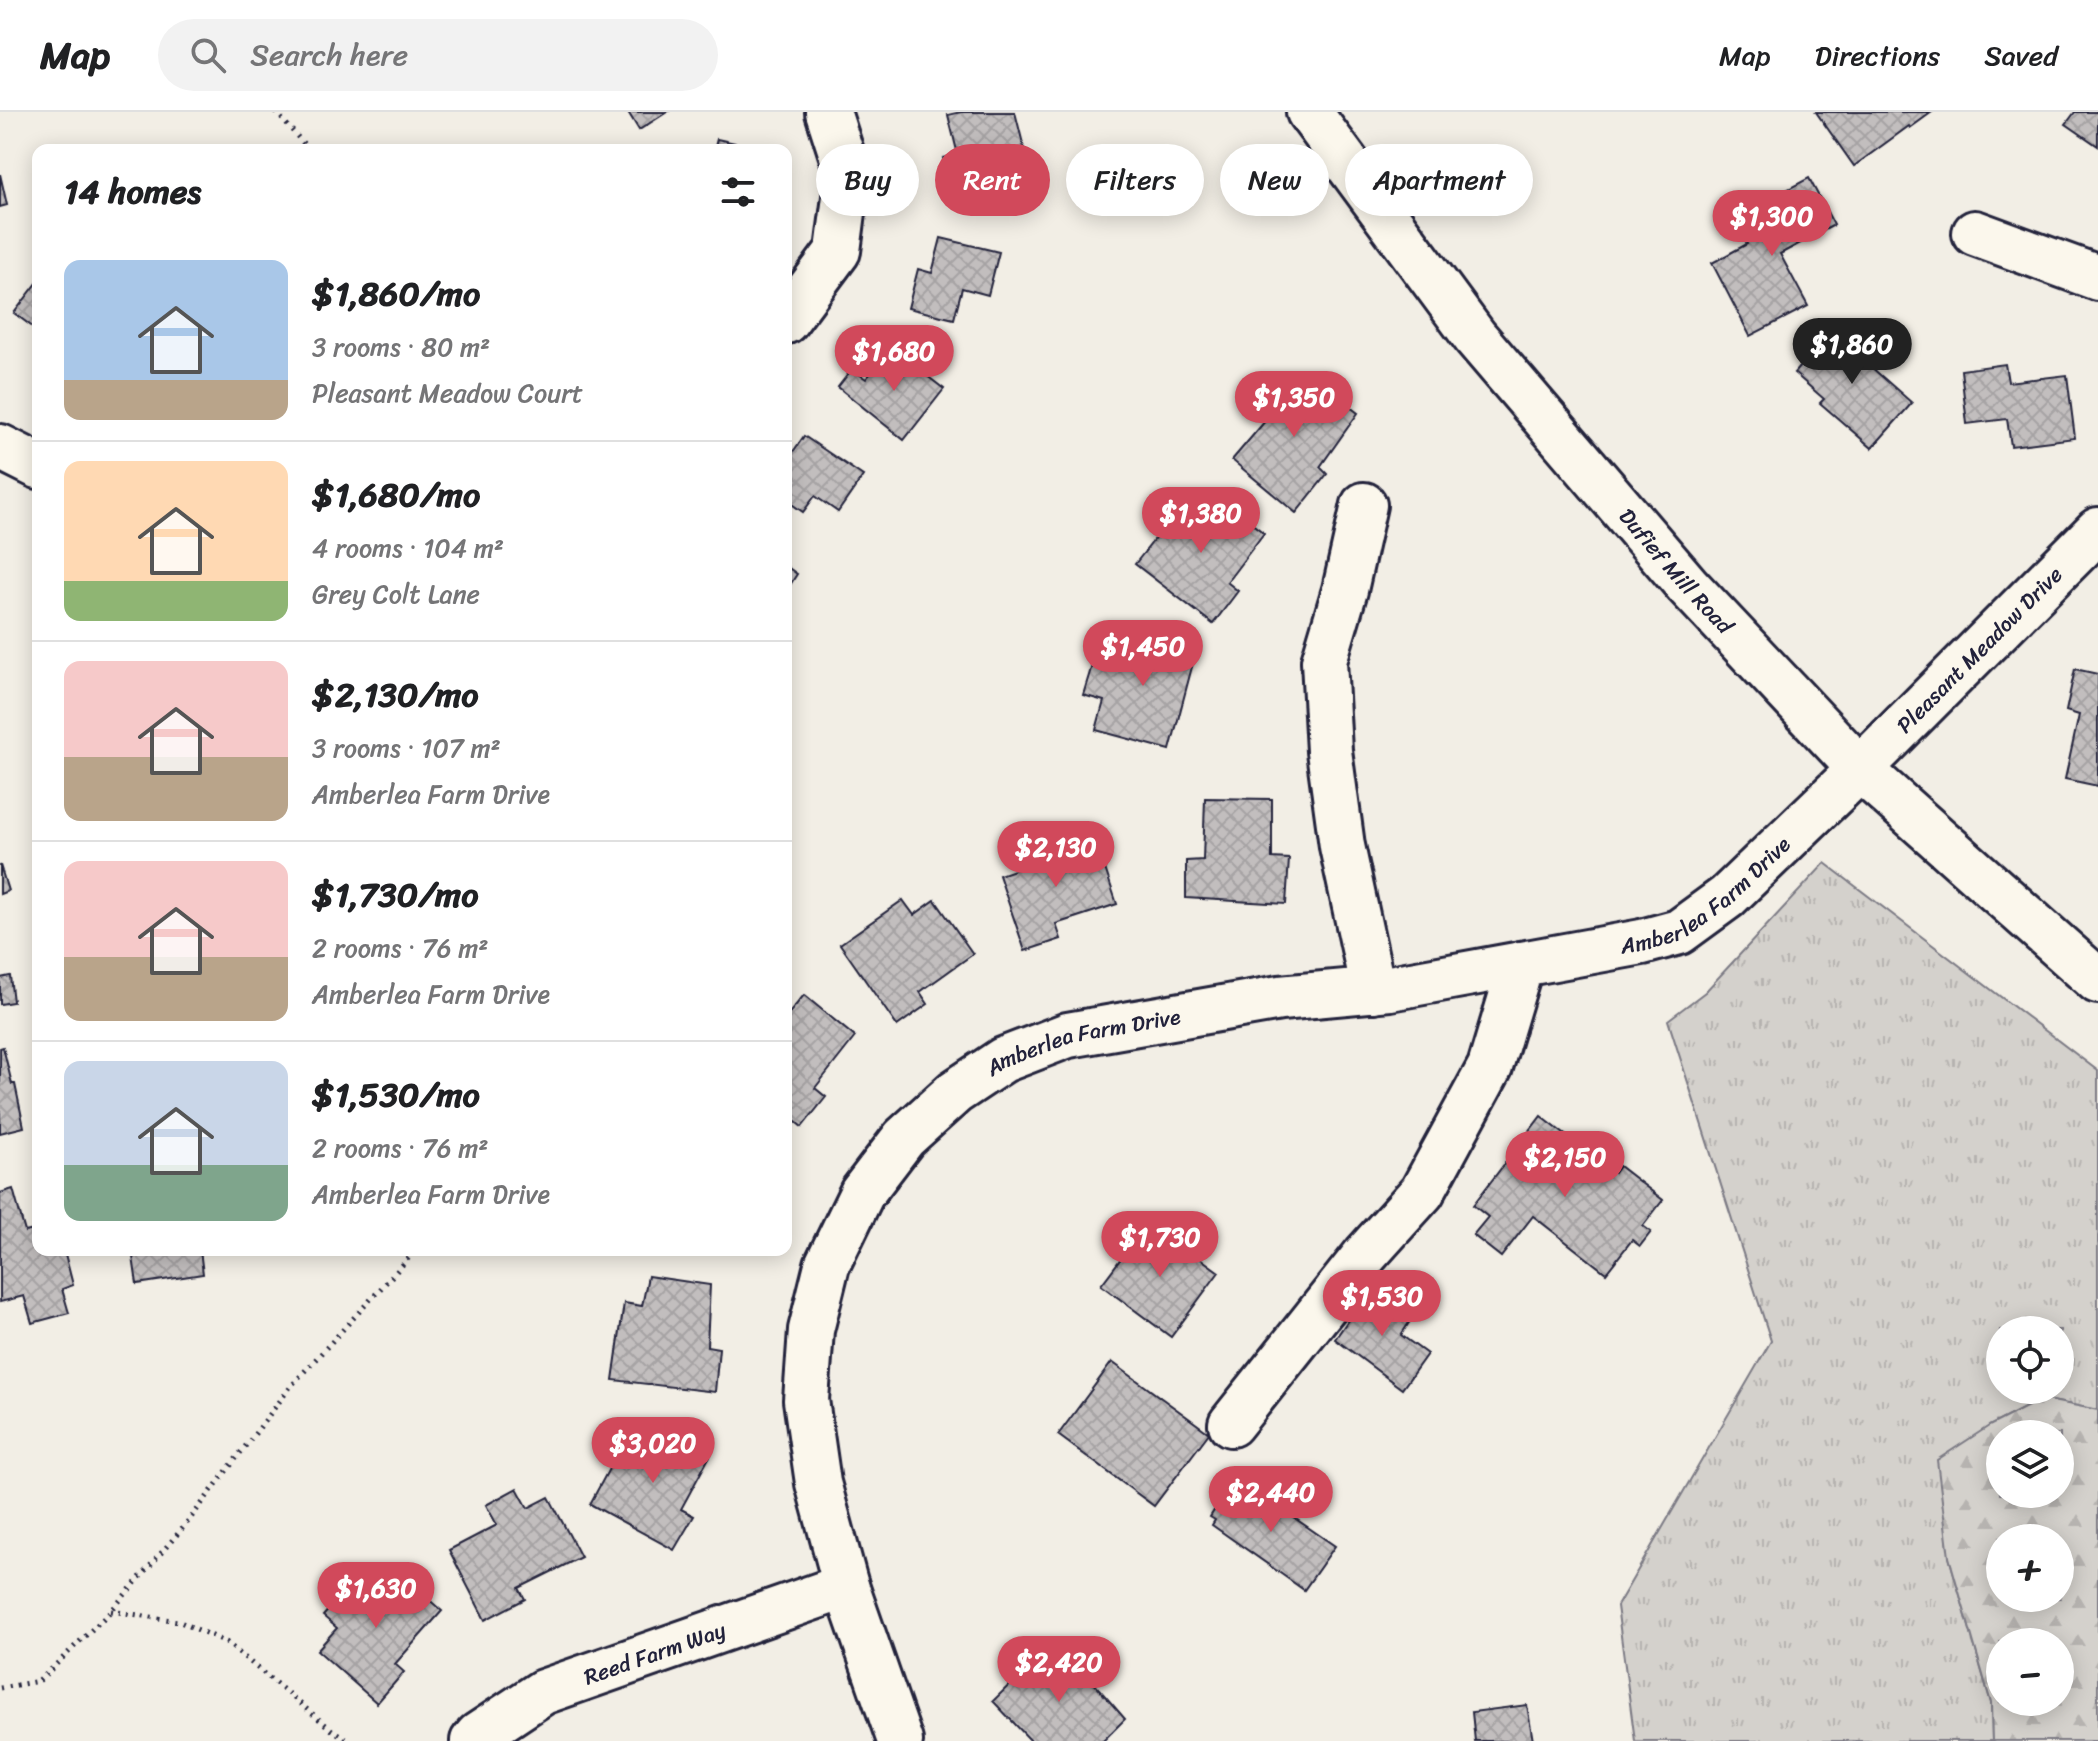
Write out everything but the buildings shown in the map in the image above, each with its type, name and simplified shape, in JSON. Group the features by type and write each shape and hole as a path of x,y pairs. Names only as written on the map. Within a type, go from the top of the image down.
{"street":[{"path":"792,313 838,251 848,174 828,112"},
{"name":"Dufief Mill Road","path":"1309,112 1475,337 1687,585 1860,769 2098,981"},
{"path":"1975,233 2098,278"},
{"path":"0,447 32,463"},
{"path":"1364,505 1345,590 1324,661 1329,751 1342,846 1373,990"},
{"name":"Pleasant Meadow Drive","path":"1860,769 2098,530"},
{"name":"Amberlea Farm Drive","path":"900,1741 846,1586 818,1483 806,1400 811,1330 827,1265 862,1193 904,1138 955,1092 1003,1060 1068,1035 1280,998 1390,988 1642,942 1679,932 1727,897 1860,769"},
{"path":"1231,1424 1366,1254 1422,1192 1492,1063 1521,964"},
{"name":"Reed Farm Way","path":"473,1741 543,1692 846,1586"}],"path":[{"path":"276,112 304,144"},
{"path":"0,1688 39,1681 111,1611 187,1523 292,1385 410,1256"},
{"path":"111,1611 178,1621 226,1642 332,1730 350,1741"}],"green space":[{"path":"1825,863 2098,1071 2098,1410 2067,1404 2074,1404 2074,1316 1986,1316 1986,1404 2032,1404 2001,1420 1986,1420 1986,1436 1949,1557 1986,1686 1986,1716 1991,1716 1992,1741 1635,1741 1617,1606 1771,1341 1668,1020 1705,992"},
{"path":"2032,1404 2067,1404 2098,1410 2098,1741 1992,1741 1991,1716 2074,1716 2074,1628 1986,1628 1986,1686 1949,1557 1937,1460 1986,1428 1986,1508 2074,1508 2074,1420 2001,1420"}]}
